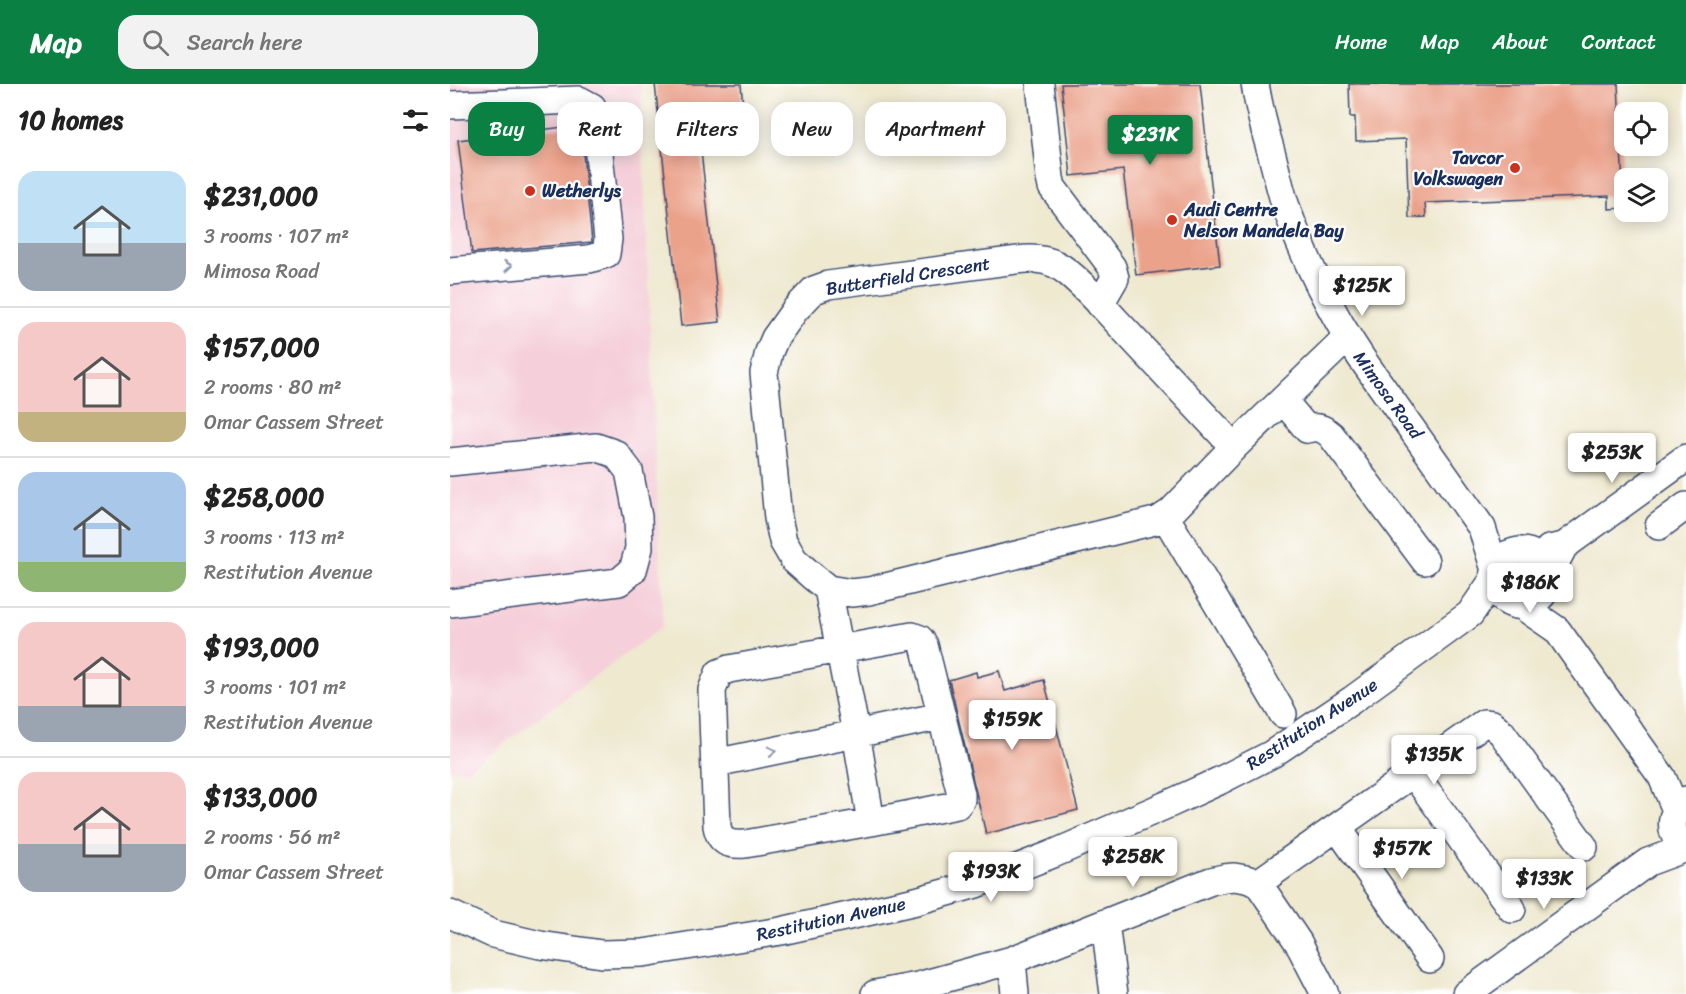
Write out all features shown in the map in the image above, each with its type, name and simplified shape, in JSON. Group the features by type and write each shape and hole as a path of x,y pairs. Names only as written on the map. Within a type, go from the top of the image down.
{"street":[{"path":"1040,84 1052,187 1112,267 1115,278 1100,304"},
{"name":"Mimosa Road","path":"1255,84 1263,125 1285,204 1322,289 1347,338 1482,528 1494,574"},
{"path":"450,105 579,100 592,107 608,239 606,254 589,259 450,271"},
{"name":"Butterfield Crescent","path":"828,589 794,560 783,541 778,518 764,373 775,338 795,310 814,290 828,285 1029,258 1044,259 1058,265 1072,276 1234,447"},
{"path":"871,822 828,589 852,593 869,591 1159,520 1171,512 1234,447 1347,338"},
{"path":"1283,400 1306,429 1323,428 1331,435 1425,561"},
{"path":"450,462 596,447 616,454 629,471 638,517 639,548 633,570 619,582 450,603"},
{"path":"1466,994 1648,862 1681,816 1662,777 1557,630 1516,604 1504,600 1495,587 1494,574 1502,558 1515,551 1564,546 1686,458"},
{"path":"1659,526 1686,506"},
{"path":"1165,516 1283,714"},
{"name":"Mimosa Road","path":"1482,528 1526,551"},
{"path":"1516,604 1537,600 1543,594 1564,546"},
{"path":"1526,551 1537,556 1547,570 1547,583 1557,630"},
{"name":"Restitution Avenue","path":"450,914 493,934 540,945 602,954 643,953 781,931 916,901 976,884 1150,812 1220,781 1272,754 1352,700 1470,614 1494,574"},
{"name":"Restitution Avenue","path":"1470,614 1516,604"},
{"path":"912,636 920,639 924,645 942,716 961,794 961,800 957,805 745,844 735,845 725,842 719,836 712,690 719,674 729,669 912,636"},
{"path":"715,763 942,716"},
{"path":"1258,883 1484,723 1492,724 1502,733 1584,848"},
{"path":"1413,773 1512,909"},
{"path":"1337,827 1430,959"},
{"path":"875,994 919,990 1012,960 1211,881 1224,878 1246,879 1258,883 1298,942 1318,991"},
{"path":"1106,923 1114,994"},
{"path":"1012,960 1015,994"}],"shaded area":[{"path":"450,84 640,84 641,102 557,102 557,156 643,155 663,626 468,770 450,770"}],"building":[{"path":"655,84 741,84 743,102 657,102"},
{"name":"Audi Centre Nelson Mandela Bay","path":"1061,84 1200,84 1220,265 1136,275 1123,170 1071,176"},
{"name":"Tavcor Volkswagen","path":"1349,84 1618,84 1619,102 1614,102 1614,156 1621,156 1622,168 1614,168 1614,209 1609,209 1609,196 1425,203 1426,217 1409,218 1406,139 1356,141 1355,117 1350,117"},
{"name":"Wetherlys","path":"557,128 557,156 583,156 592,242 472,253 458,140 468,139 468,156 545,156 545,129"},
{"path":"663,156 702,156 720,322 681,326"},
{"path":"999,671 1005,691 1044,680 1078,810 986,834 949,680 976,672 977,677"}],"place":[{"name":"Tavcor Volkswagen","path":"1515,168"},
{"name":"Wetherlys","path":"530,191"},
{"name":"Audi Centre Nelson Mandela Bay","path":"1172,220"}]}
